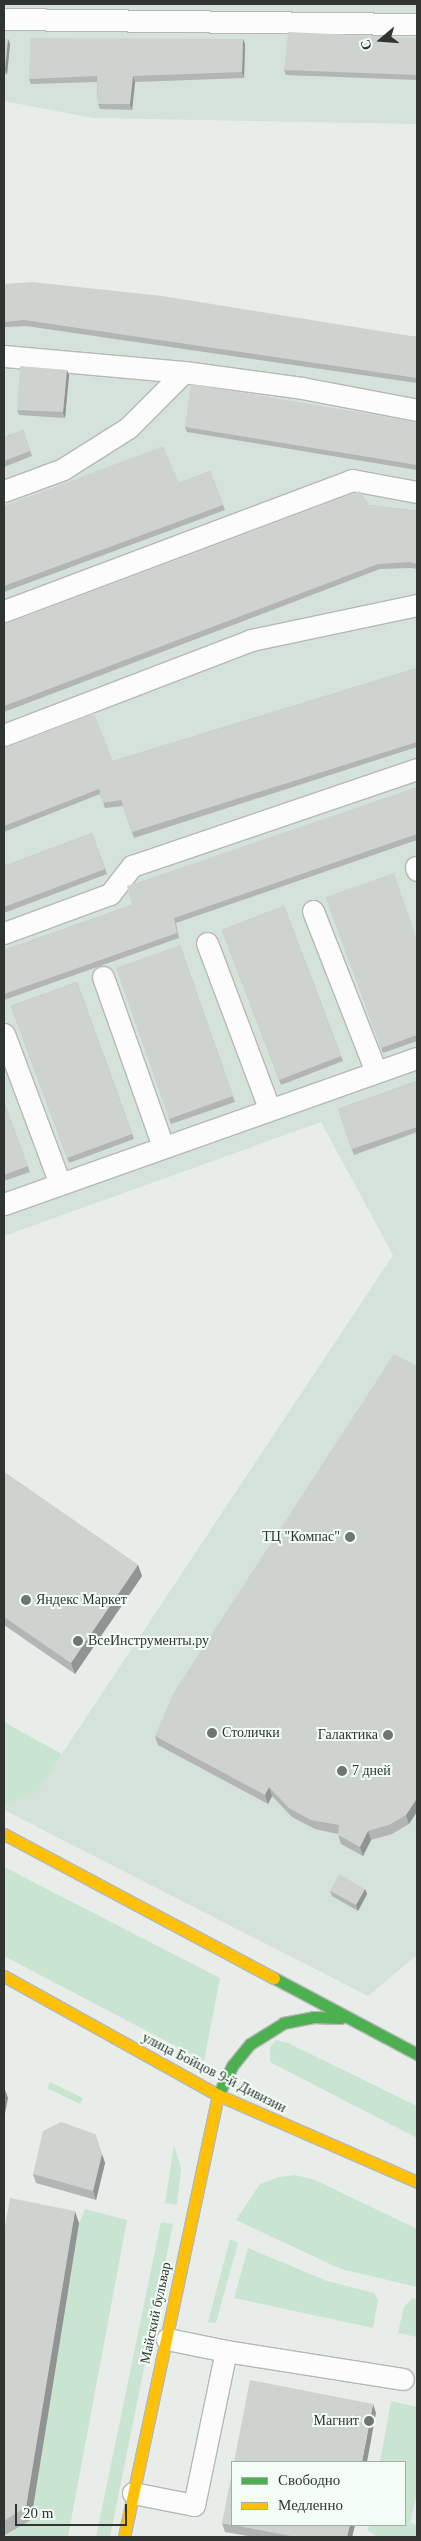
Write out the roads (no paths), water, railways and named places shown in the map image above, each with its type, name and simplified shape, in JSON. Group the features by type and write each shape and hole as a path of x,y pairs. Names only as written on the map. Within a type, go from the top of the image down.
{"main road":[{"path":"4,1834 346,2019 417,2054"},
{"name":"улица Бойцов 9-й Дивизии","path":"4,1976 218,2095 383,2170 417,2182"},
{"name":"Майский бульвар","path":"124,2537 218,2095 232,2066 250,2044 283,2023 313,2016 346,2019"},
{"path":"383,2170 417,2176"}],"lane":[{"path":"4,20 417,24"},
{"path":"4,356 184,372 302,388 417,410"},
{"path":"4,491 63,469 128,428 184,372"},
{"path":"4,611 352,480 417,492"},
{"path":"4,735 251,640 417,605"},
{"path":"4,933 110,894 132,866 417,769"},
{"path":"313,911 376,1072"},
{"path":"207,943 269,1108"},
{"path":"103,977 163,1146"},
{"path":"4,1034 60,1184"},
{"path":"4,1204 269,1108 417,1058"},
{"path":"167,2338 226,2351 404,2379"},
{"path":"133,2493 194,2505 226,2351"}],"place":[{"name":"ТЦ \"Компас\"","path":"350,1537"},
{"name":"Яндекс Маркет","path":"26,1600"},
{"name":"ВсеИнструменты.ру","path":"78,1641"},
{"name":"Столички","path":"212,1733"},
{"name":"Галактика","path":"388,1735"},
{"name":"7 дней","path":"342,1771"},
{"name":"Магнит","path":"369,2421"}]}
